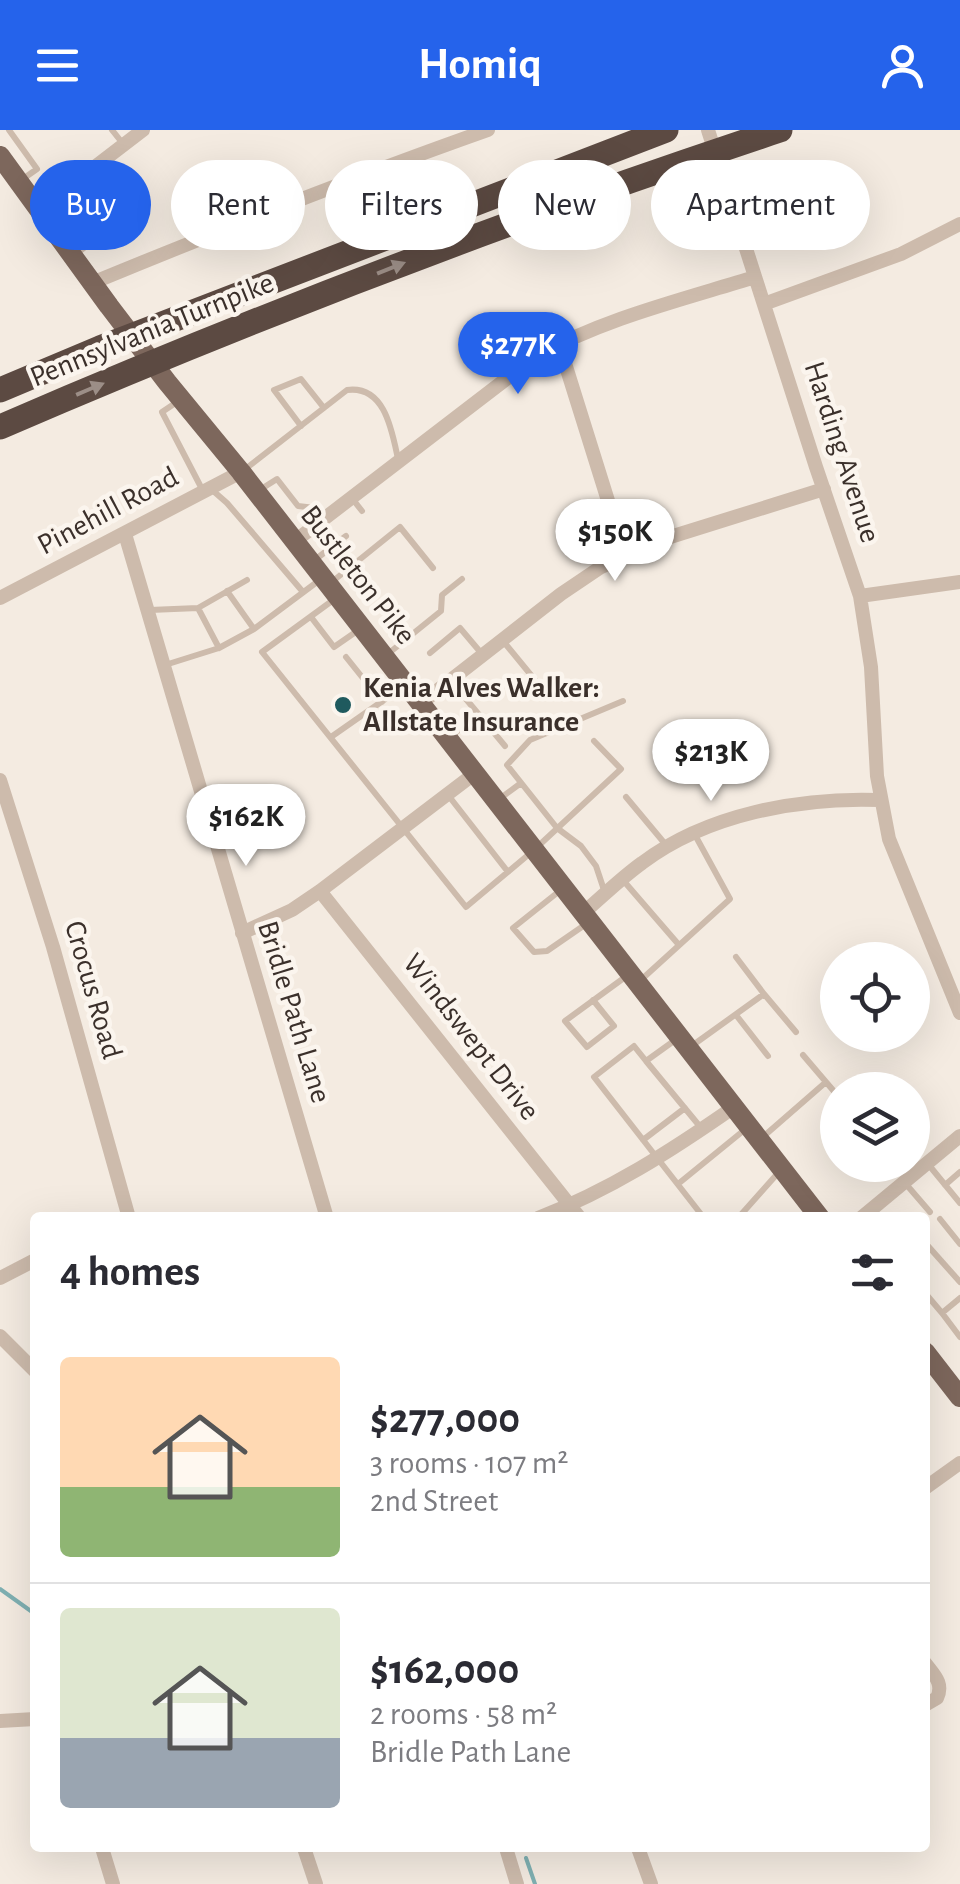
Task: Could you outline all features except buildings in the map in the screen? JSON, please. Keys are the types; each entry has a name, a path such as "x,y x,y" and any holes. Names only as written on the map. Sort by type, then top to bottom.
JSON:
{"highway":[{"name":"Pennsylvania Turnpike","path":"0,390 666,130"},
{"name":"Pennsylvania Turnpike","path":"0,427 414,259 780,130"}],"main road":[{"name":"Bustleton Pike","path":"0,156 30,196"},
{"name":"Bustleton Pike","path":"69,250 174,391 257,492 782,1168 809,1212"},
{"path":"930,1365 960,1397"}],"street":[{"path":"105,160 143,130"},
{"path":"92,283 256,216 488,130"},
{"name":"Harding Avenue","path":"708,130 860,596 871,667 880,800 897,862 960,1012"},
{"path":"764,304 901,254 960,224"},
{"path":"295,541 535,357 620,320 754,277"},
{"path":"559,344 625,554"},
{"name":"Pinehill Road","path":"0,598 241,472"},
{"path":"420,704 580,580 625,554 824,489"},
{"name":"Bridle Path Lane","path":"126,534 325,1212"},
{"path":"860,596 960,582"},
{"path":"242,933 320,891 474,774"},
{"name":"Crocus Road","path":"0,780 53,948 127,1212"},
{"path":"585,918 605,894 642,863 694,834 788,805 880,800"},
{"name":"Windswept Drive","path":"320,891 575,1211"},
{"path":"575,1211 734,1107"},
{"path":"930,1162 958,1143"},
{"path":"868,1212 904,1182"},
{"path":"0,1278 30,1263"},
{"path":"0,1336 30,1367"},
{"path":"930,1485 960,1464"},
{"path":"930,1670 940,1688 931,1701"},
{"path":"0,1722 30,1720"},
{"path":"103,1852 113,1884"},
{"path":"305,1852 316,1884"},
{"path":"509,1852 517,1884"},
{"path":"639,1852 651,1884"}],"lane":[{"path":"9,130 38,170 19,182"},
{"path":"112,130 124,145"},
{"path":"73,256 81,250"},
{"path":"301,426 274,390 300,380 324,408"},
{"path":"241,472 347,390 360,388 390,418 399,460"},
{"path":"174,391 162,412 207,490 227,503 303,592"},
{"path":"257,492 277,479 298,506 315,508 324,518"},
{"path":"352,497 362,511"},
{"path":"274,514 293,500"},
{"path":"165,665 219,648 254,629 400,527 432,568"},
{"path":"346,536 311,617 262,652 466,907 620,769 594,740"},
{"path":"384,658 441,610 442,595 462,579"},
{"path":"149,610 198,608 246,580"},
{"path":"227,591 254,629"},
{"path":"198,608 219,648"},
{"path":"311,617 334,647 362,628"},
{"path":"430,653 460,628 483,654"},
{"path":"502,640 549,696"},
{"path":"346,657 382,702"},
{"path":"450,680 504,746"},
{"path":"332,738 406,685"},
{"path":"605,894 596,866 582,846 557,828 507,765 530,740 623,701"},
{"path":"447,739 479,715"},
{"path":"496,802 521,782"},
{"path":"448,794 508,872"},
{"path":"626,797 667,846"},
{"path":"593,1000 614,1026 587,1047 565,1021 593,1000 633,979 679,945 730,899 694,834"},
{"path":"622,880 679,945"},
{"path":"563,888 514,928 534,952 548,951 585,918"},
{"path":"736,957 796,1032"},
{"path":"646,1061 736,1015 764,994"},
{"path":"736,1015 768,1056"},
{"path":"699,1212 594,1077 634,1046 703,1129"},
{"path":"803,1055 820,1075"},
{"path":"678,1184 820,1086"},
{"path":"643,1140 686,1108"},
{"path":"930,1166 960,1203"},
{"path":"743,1212 782,1168"},
{"path":"945,1185 960,1172"},
{"path":"904,1182 930,1212"},
{"path":"940,1219 960,1244"},
{"path":"930,1248 960,1282"},
{"path":"930,1298 960,1337"},
{"path":"942,1314 960,1298"}],"waterway":[{"path":"0,1589 30,1610"},
{"path":"526,1858 535,1884"}],"place":[{"name":"Kenia Alves Walker: Allstate Insurance","path":"343,705"}]}
